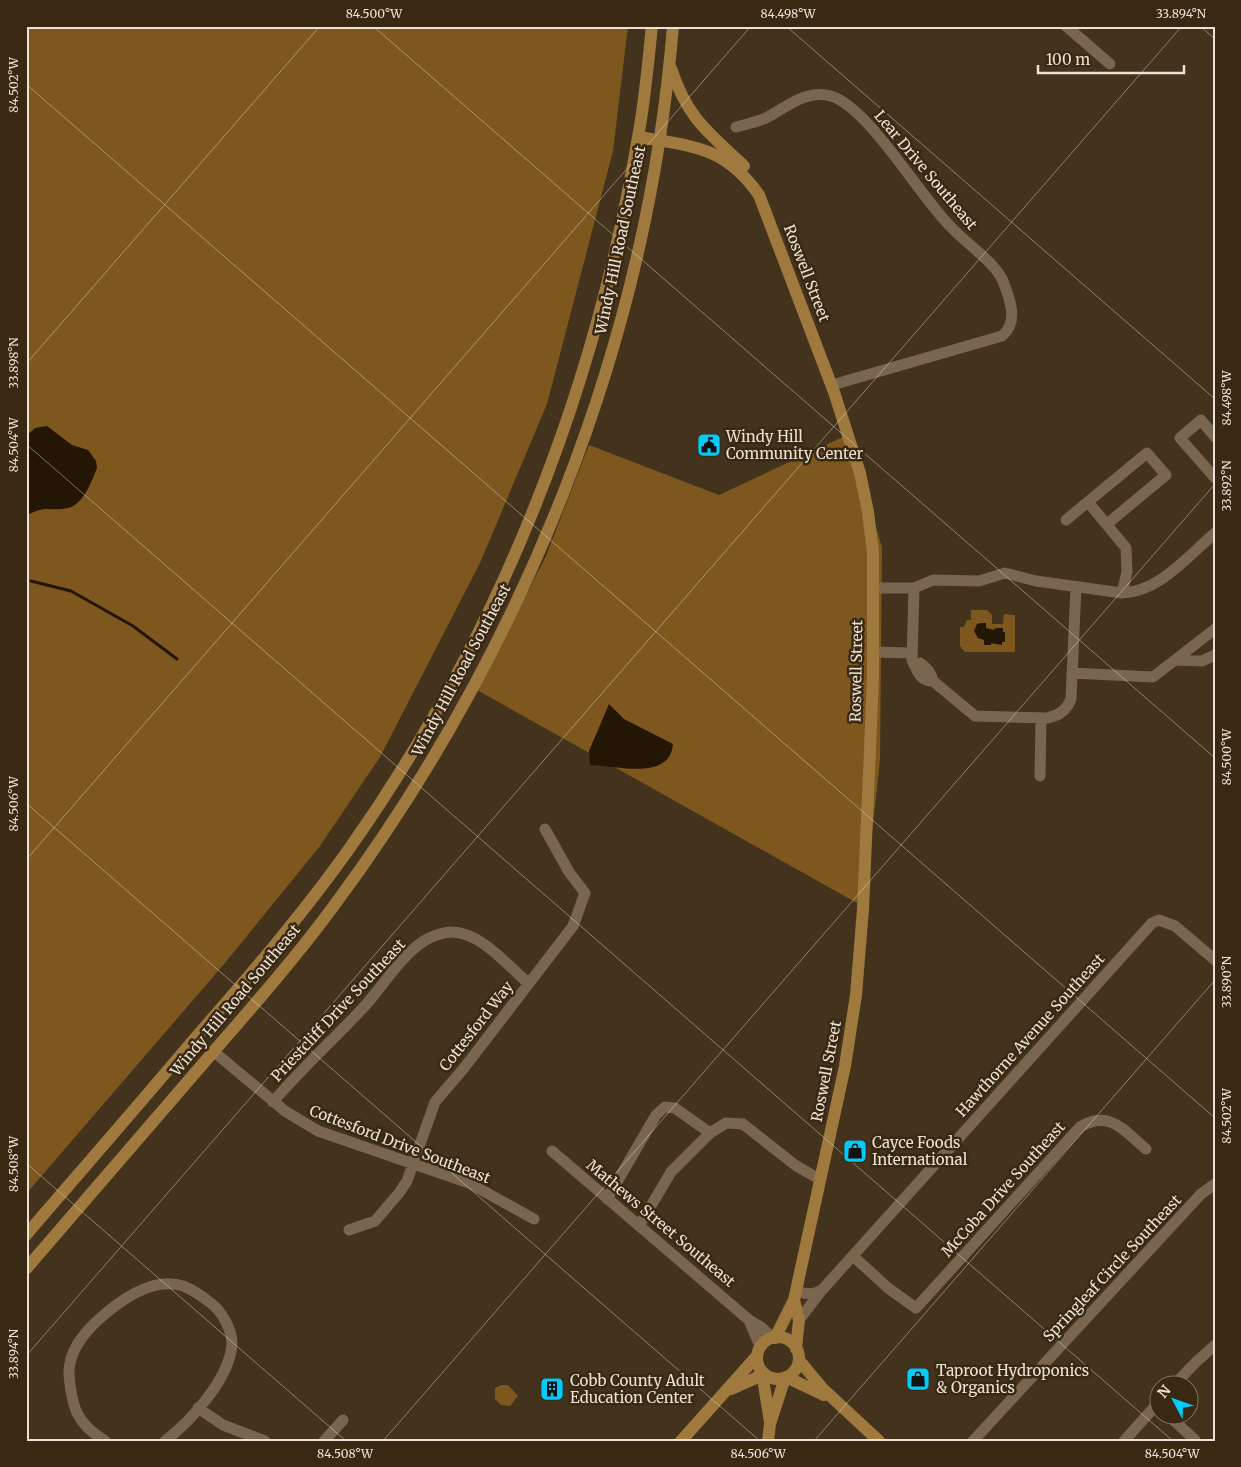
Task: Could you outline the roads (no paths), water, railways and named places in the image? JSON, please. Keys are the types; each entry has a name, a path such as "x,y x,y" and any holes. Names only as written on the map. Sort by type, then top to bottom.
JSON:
{"main road":[{"name":"Windy Hill Road Southeast","path":"26,1235 256,969 314,896 371,816 413,751 453,681 504,581 559,446 583,374 607,288 638,137 652,26"},
{"name":"Windy Hill Road Southeast","path":"26,1269 312,935 396,817 457,719 509,618 547,537 584,440 606,371 632,277 659,140 670,65 673,26"},
{"path":"670,65 690,112 706,132 747,168 759,195"},
{"name":"Roswell Street","path":"638,137 694,145 710,151 737,170 759,195 832,385 860,473 868,512 872,552 873,652 865,874 856,995 845,1066 795,1296 774,1338"},
{"name":"Roswell Street","path":"795,1296 799,1320 797,1354"},
{"path":"681,1441 758,1352 774,1338 789,1341 814,1380 880,1441"},
{"path":"758,1352 770,1424"},
{"path":"768,1441 770,1424 786,1378 795,1370 797,1354"},
{"path":"762,1372 771,1378 786,1378 831,1397"},
{"path":"719,1398 739,1384 756,1378 762,1372"}],"street":[{"path":"1066,26 1110,64"},
{"name":"Lear Drive Southeast","path":"736,127 767,117 803,97 817,94 840,100 862,117 936,211 994,269 1002,280 1012,318 1011,326 1002,336 832,385"},
{"path":"1215,437 1201,420 1180,438 1215,478"},
{"path":"1066,520 1146,453 1166,475 1107,524"},
{"path":"1088,502 1124,544 1128,553 1122,593"},
{"path":"873,588 914,588 934,580 979,581 1005,573 1036,581 1134,593 1149,588 1215,534"},
{"path":"914,588 911,653 914,665 920,663 923,665 932,674 933,681 975,716 1041,718 1056,716 1069,704 1076,586"},
{"path":"1072,673 1153,676 1215,630"},
{"path":"873,652 911,653"},
{"path":"1175,660 1202,661 1215,655"},
{"path":"1040,776 1041,718"},
{"name":"Cottesford Way","path":"349,1230 375,1221 407,1181 435,1102 464,1068 573,926 585,893 569,872 545,829"},
{"name":"Hawthorne Avenue Southeast","path":"799,1320 822,1290 1147,928 1159,920 1166,922 1184,933 1215,960"},
{"name":"Priestcliff Drive Southeast","path":"273,1102 364,1007 405,958 424,940 438,934 462,934 487,946 528,983"},
{"name":"Cottesford Drive Southeast","path":"213,1051 298,1121 318,1131 469,1183 534,1219"},
{"path":"607,1199 656,1115 665,1107 675,1108 710,1133"},
{"name":"McCoba Drive Southeast","path":"853,1256 888,1288 916,1308 1080,1127 1091,1120 1105,1119 1116,1125 1146,1149"},
{"path":"639,1226 671,1172 710,1133 726,1123 743,1124 795,1165 819,1179"},
{"name":"Mathews Street Southeast","path":"552,1151 749,1320 774,1338"},
{"name":"Springleaf Circle Southeast","path":"973,1441 1201,1194 1215,1184"},
{"path":"105,1441 82,1422 75,1410 69,1371 72,1354 80,1339 103,1316 145,1288 172,1284 182,1285 197,1292 216,1307 227,1325 232,1342 230,1360 221,1379 198,1408 165,1441"},
{"path":"795,1296 812,1294 822,1290"},
{"name":"Mathews Street Southeast","path":"749,1320 758,1352"},
{"path":"1186,1374 1215,1346"},
{"path":"198,1408 223,1425 265,1441"},
{"path":"1124,1441 1148,1416"},
{"path":"324,1441 342,1420"},
{"path":"1178,1424 1196,1440"}],"waterway":[{"path":"31,581 71,591 133,626 177,659"}],"place":[{"name":"Windy Hill Community Center","path":"709,445"},
{"name":"Cayce Foods International","path":"855,1151"},
{"name":"Taproot Hydroponics & Organics","path":"918,1379"},
{"name":"Cobb County Adult Education Center","path":"552,1389"}]}
